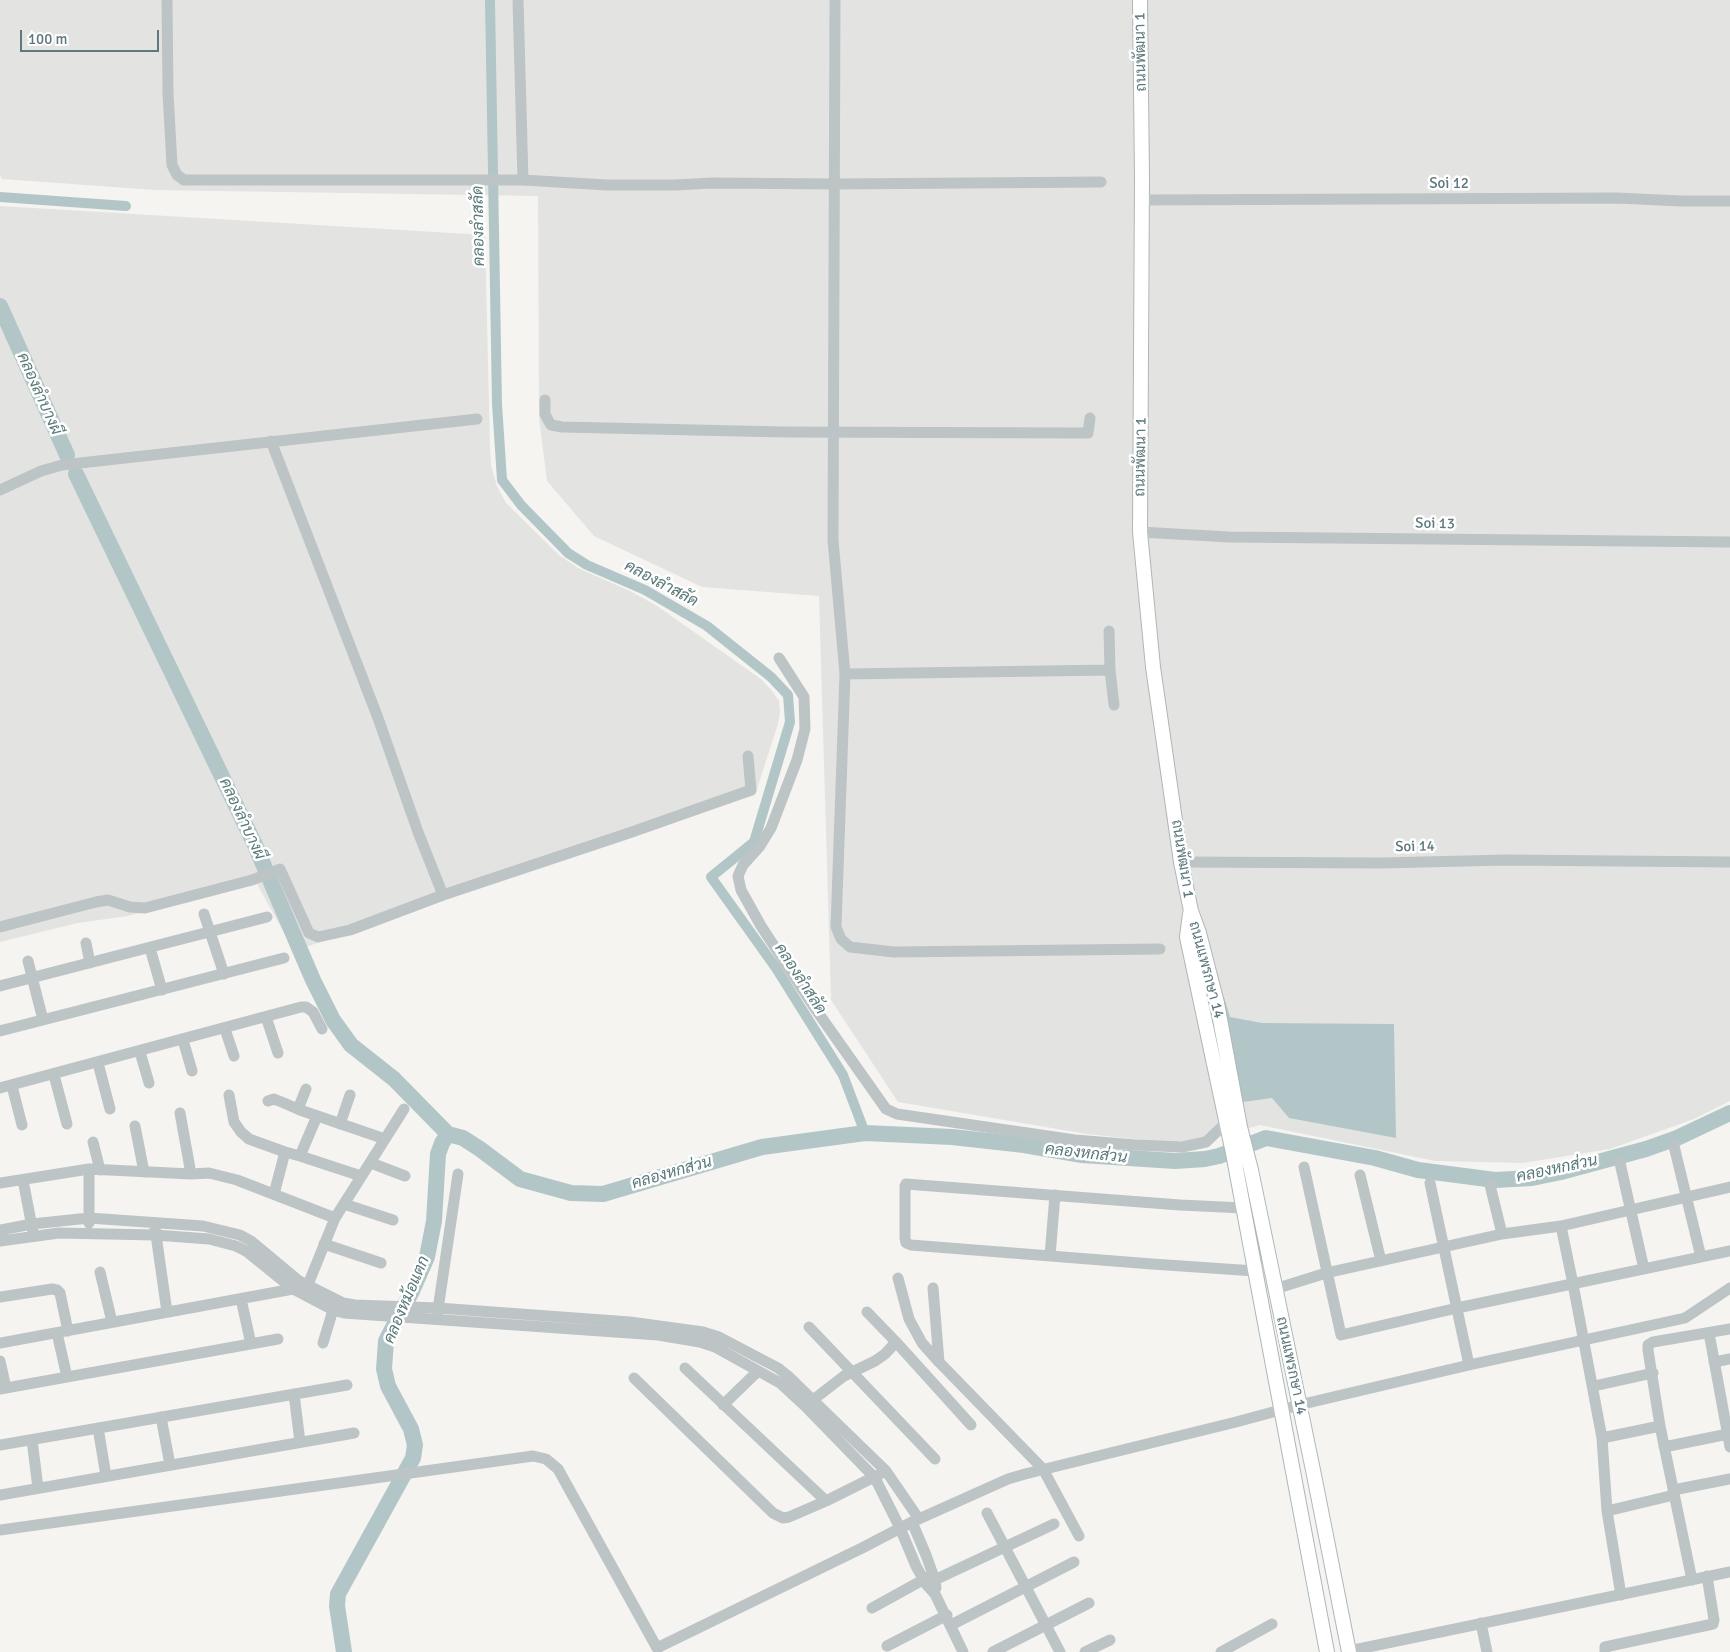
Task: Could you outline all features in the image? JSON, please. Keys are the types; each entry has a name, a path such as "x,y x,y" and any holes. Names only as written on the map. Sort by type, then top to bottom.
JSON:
{"main road":[{"name":"ถนนพัฒนา 1","path":"1140,0 1142,422 1140,532 1153,666 1181,862 1191,911"},
{"name":"ถนนแพรกษา 14","path":"1191,911 1199,933 1217,1003 1236,1169 1327,1652"},
{"name":"ถนนแพรกษา 14","path":"1232,1126 1251,1170 1349,1652"},
{"path":"1324,1636 1345,1631"}],"street":[{"path":"167,0 168,93 172,165 176,175 184,180 523,180 616,185 1101,182"},
{"path":"518,0 523,180"},
{"path":"835,0 833,540 845,674 836,927 841,940 850,947 898,952 1160,949"},
{"name":"Soi 12","path":"1141,200 1617,198 1730,201"},
{"path":"545,400 545,414 551,425 562,427 1088,438 1090,418"},
{"path":"0,490 41,471 62,465 477,419"},
{"path":"271,441 378,718 418,832 443,895"},
{"name":"Soi 13","path":"1140,532 1229,537 1730,542"},
{"path":"1109,631 1110,670 1114,705"},
{"path":"779,658 804,697 805,729 797,760 771,828 760,846 743,865 738,876 740,890 814,1007 886,1109 898,1114 1075,1140 1135,1145 1182,1146 1206,1142 1232,1126"},
{"path":"845,674 1110,670"},
{"path":"0,927 108,900 130,907 145,908 252,880 280,869 309,933 318,937 350,930 443,895 751,790 748,756"},
{"name":"Soi 14","path":"1181,862 1730,862"},
{"path":"204,914 224,974"},
{"path":"0,986 267,917"},
{"path":"86,943 90,963"},
{"path":"150,948 162,990"},
{"path":"0,1031 284,958"},
{"path":"28,961 43,1020"},
{"path":"0,1088 306,1007 313,1012 322,1029"},
{"path":"266,1017 278,1053"},
{"path":"225,1029 234,1056"},
{"path":"183,1040 192,1072"},
{"path":"140,1052 149,1083"},
{"path":"98,1063 110,1109"},
{"path":"54,1075 67,1124"},
{"path":"12,1086 22,1125"},
{"path":"298,1109 306,1089"},
{"path":"229,1095 234,1122 240,1132 249,1138 285,1152 361,1176"},
{"path":"340,1124 350,1095"},
{"path":"268,1101 274,1100 385,1139"},
{"path":"305,1290 335,1218 361,1176 371,1164 404,1109"},
{"path":"180,1113 192,1174"},
{"path":"300,1156 317,1116"},
{"path":"135,1126 144,1172"},
{"path":"89,1232 94,1170 93,1142"},
{"path":"1674,1146 1701,1257"},
{"path":"274,1194 285,1152"},
{"path":"1620,1163 1644,1269"},
{"path":"371,1164 405,1176"},
{"path":"1304,1167 1341,1335 1457,1308 1730,1251"},
{"path":"0,1183 94,1170 209,1173 274,1194 335,1218"},
{"path":"438,1314 458,1174"},
{"path":"1360,1175 1381,1261"},
{"path":"24,1180 33,1230"},
{"path":"1430,1183 1469,1365"},
{"path":"1243,1208 1180,1205 911,1184 904,1186 906,1244 1255,1271 1271,1269"},
{"path":"1490,1185 1502,1234"},
{"path":"1275,1289 1326,1272 1502,1234 1561,1226 1730,1187"},
{"path":"1050,1256 1055,1195"},
{"path":"344,1204 393,1220"},
{"path":"0,1241 33,1230 89,1218 209,1239 236,1246 293,1289"},
{"path":"0,1230 89,1232 203,1226 240,1236 260,1247 299,1281 305,1290 333,1310 344,1313 379,1311"},
{"path":"1561,1226 1594,1386 1602,1438 1607,1511 1621,1595"},
{"path":"155,1229 167,1312"},
{"path":"324,1244 381,1263"},
{"path":"100,1272 112,1322"},
{"path":"898,1278 909,1319 922,1343 1043,1469 1079,1536"},
{"path":"934,1288 939,1362"},
{"path":"0,1530 534,1456 546,1459 558,1469 652,1650 862,1548 915,1520 1008,1479 1299,1405 1469,1365 1685,1318 1730,1288"},
{"path":"0,1297 52,1289 60,1293 66,1377"},
{"path":"0,1343 293,1289 305,1290 343,1303 379,1311 703,1332 719,1337 778,1368 875,1478 929,1580 963,1652"},
{"path":"241,1299 251,1344"},
{"path":"323,1343 333,1310"},
{"path":"867,1312 971,1425"},
{"path":"808,1327 935,1459"},
{"path":"1692,1580 1660,1426 1648,1345 1653,1342 1730,1329"},
{"path":"659,1330 715,1347 757,1372 780,1383 810,1403 886,1470 915,1520 929,1580"},
{"path":"1664,1447 1729,1443 1725,1391 1714,1362 1708,1332"},
{"path":"0,1361 3,1388 278,1339"},
{"path":"810,1403 852,1372 885,1354 896,1342"},
{"path":"1714,1362 1730,1359"},
{"path":"685,1368 826,1501"},
{"path":"723,1405 757,1372"},
{"path":"1594,1386 1653,1373"},
{"path":"634,1378 782,1518 789,1517 826,1501 875,1478 886,1470"},
{"path":"0,1445 347,1385"},
{"path":"294,1394 300,1442"},
{"path":"161,1417 170,1465"},
{"path":"1602,1438 1660,1426"},
{"path":"98,1428 106,1476"},
{"path":"0,1495 354,1433"},
{"path":"32,1440 38,1488"},
{"path":"1607,1511 1674,1492 1730,1479"},
{"path":"987,1512 1060,1652"},
{"path":"872,1608 929,1580 1054,1524"},
{"path":"888,1646 1026,1586 1074,1562"},
{"path":"1349,1652 1730,1572"},
{"path":"1605,1652 1605,1648 1713,1624 1707,1576"},
{"path":"993,1652 1089,1603"},
{"path":"1481,1623 1487,1652"},
{"path":"1221,1652 1272,1624"},
{"path":"1085,1652 1110,1640"}],"shaded area":[{"path":"0,0 1730,0 1730,1101 1694,1119 1610,1149 1523,1163 1435,1161 1260,1125 1202,1141 1159,1142 1087,1134 898,1102 831,1000 819,596 702,587 594,536 547,481 539,418 538,196 155,190 2,179 0,175"},
{"path":"0,206 485,235 490,448 491,465 497,486 506,503 559,555 578,568 630,591 657,606 761,679 772,691 779,701 780,712 778,724 755,795 294,951 257,884 128,916 78,923 0,942"},
{"path":"1223,994 1230,1017 1262,1023 1394,1024 1396,1138 1289,1118 1272,1098 1243,1102"}],"waterway":[{"name":"คลองลำสลัด","path":"490,0 497,404 502,480 521,505 568,553 587,565 645,590 707,626 771,677 788,695 790,722 754,842 711,877 776,968 843,1075 865,1133"},
{"path":"0,197 126,206"},
{"name":"คลองลำบางผี","path":"0,306 67,455"},
{"name":"คลองหกส่วน","path":"76,474 255,845 313,980 333,1020 351,1045 394,1079 448,1134 463,1138 520,1179 571,1193 603,1194 762,1147 865,1133 952,1137 1024,1145 1082,1155 1175,1161 1219,1156 1266,1138 1375,1158 1418,1170 1495,1180 1532,1178 1646,1149 1677,1138 1730,1113"},
{"name":"คลองหม้อแตก","path":"344,1652 337,1606 338,1594 413,1458 415,1445 411,1429 388,1386 384,1369 386,1341 427,1257 434,1221 438,1154 448,1134"}]}
